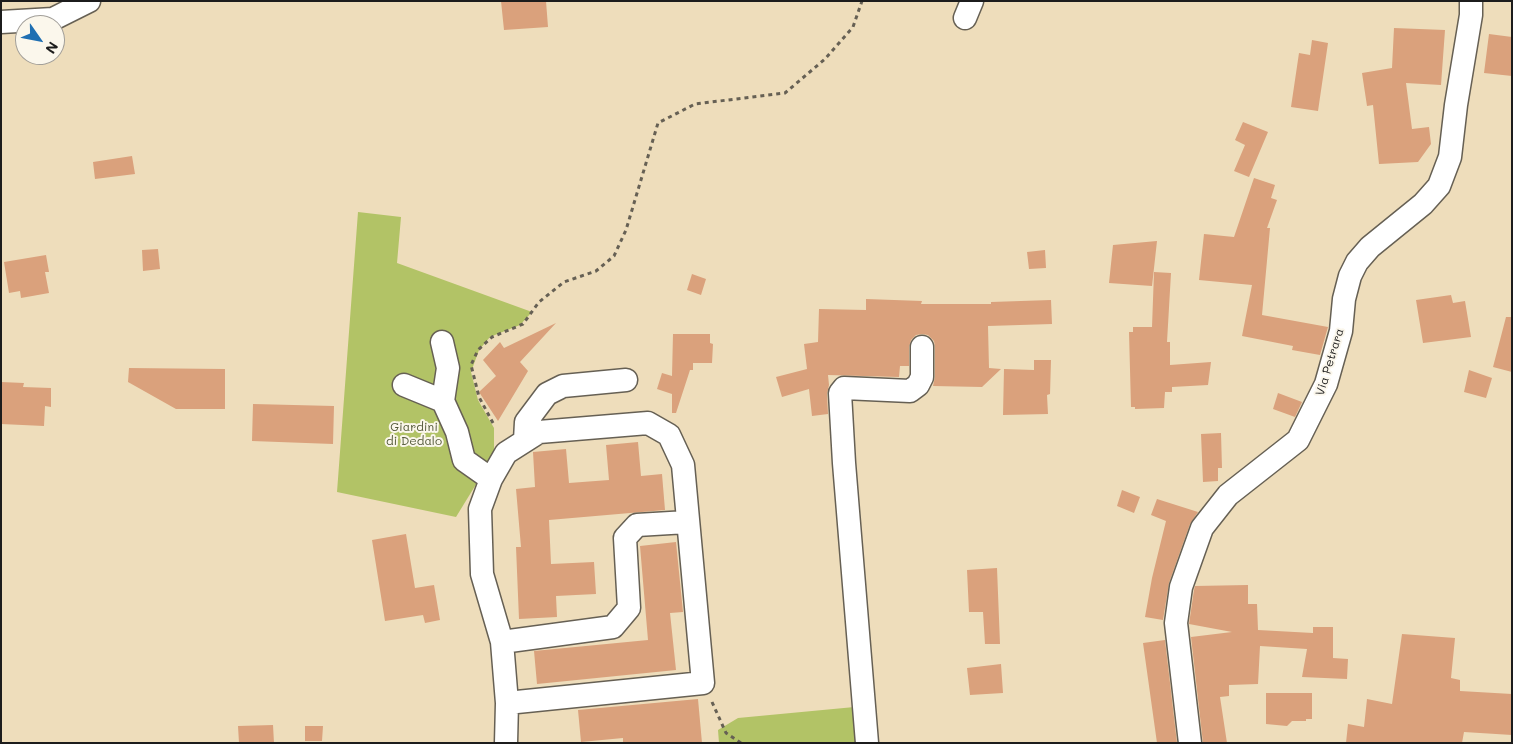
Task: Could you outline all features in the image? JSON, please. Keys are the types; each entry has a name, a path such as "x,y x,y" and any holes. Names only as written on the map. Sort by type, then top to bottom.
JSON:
{"street":[{"path":"1,22 53,18 90,1"},
{"name":"Via Petrara","path":"1190,743 1176,623 1181,587 1202,528 1228,495 1298,440 1326,384 1341,331 1346,291 1350,276 1357,262 1370,246 1422,204 1440,186 1450,157 1472,1"},
{"path":"442,342 448,368 443,401 457,432 464,460 491,479"},
{"path":"867,743 840,393 844,388 910,391 918,385 922,377 922,347"},
{"path":"525,440 526,422 547,394 563,386 626,380"},
{"path":"404,385 443,401"},
{"path":"506,743 507,703 502,642 482,574 480,509 491,479 506,454 539,432 648,423 669,435 683,465 702,683 507,703"},
{"path":"502,642 613,628 629,608 626,538 637,525 687,522"}],"path":[{"path":"493,423 480,397 471,366 478,350 492,338 523,324 539,302 564,282 596,271 614,256 626,230 658,123 695,104 785,93 825,59 853,27 862,1"},
{"path":"702,683 726,733 741,743"}],"green space":[{"name":"Giardini di Dedalo","path":"358,212 401,217 397,263 532,312 520,325 490,337 479,350 471,372 478,400 494,428 494,452 456,517 337,492"},
{"path":"865,706 866,743 719,743 718,730 738,718"}],"building":[{"path":"501,1 546,1 548,27 504,30"},
{"path":"1394,28 1445,30 1441,85 1406,83 1412,129 1429,127 1431,144 1418,162 1379,164 1373,105 1367,106 1362,73 1392,68"},
{"path":"1489,34 1512,37 1512,76 1484,73"},
{"path":"1312,40 1328,43 1318,111 1291,107 1299,53 1310,55"},
{"path":"1243,122 1268,132 1249,177 1234,171 1245,145 1235,140"},
{"path":"132,156 135,174 95,179 93,162"},
{"path":"1254,178 1275,185 1271,198 1277,200 1267,228 1270,228 1262,315 1328,327 1320,355 1292,350 1293,346 1242,336 1252,285 1199,280 1204,234 1234,237"},
{"path":"1157,241 1152,286 1109,283 1113,245"},
{"path":"158,249 160,269 143,271 142,250"},
{"path":"1045,250 1046,268 1029,269 1027,252"},
{"path":"46,255 49,272 45,272 49,293 21,298 20,291 9,293 4,262"},
{"path":"1154,272 1171,273 1167,342 1170,342 1170,365 1211,362 1208,385 1172,387 1172,392 1165,392 1164,408 1135,409 1135,407 1131,407 1129,332 1133,332 1133,327 1152,327"},
{"path":"692,274 706,279 701,295 687,290"},
{"path":"1451,295 1453,303 1465,301 1471,337 1423,343 1416,300"},
{"path":"866,299 922,301 921,304 991,304 991,302 1051,300 1052,324 988,326 989,368 1001,369 982,387 933,386 935,377 934,341 928,335 922,334 916,335 911,340 909,366 900,366 899,377 828,375 828,414 812,416 809,389 782,397 776,377 807,369 804,344 818,342 819,309 866,310"},
{"path":"1506,317 1512,317 1512,372 1493,367"},
{"path":"556,323 520,362 528,371 498,421 479,392 496,376 483,360 500,342 504,348"},
{"path":"673,334 710,334 710,343 713,344 712,363 693,363 693,370 690,370 676,413 672,413 672,394 657,389 662,373 672,376"},
{"path":"1034,360 1051,360 1050,394 1047,395 1048,414 1003,415 1004,369 1034,370"},
{"path":"129,368 225,369 225,409 176,409 128,382"},
{"path":"1469,370 1492,378 1486,398 1464,392"},
{"path":"1,382 24,383 23,387 51,388 51,407 45,406 44,426 1,424"},
{"path":"1278,393 1302,402 1295,417 1273,409"},
{"path":"253,404 334,406 333,444 252,441"},
{"path":"1221,433 1222,468 1218,468 1218,481 1203,482 1201,434"},
{"path":"638,442 641,476 662,474 665,510 549,520 551,564 594,562 596,594 556,596 557,617 519,619 516,547 521,547 516,489 535,487 533,452 566,449 569,483 609,480 606,445"},
{"path":"1122,490 1140,497 1134,513 1117,506"},
{"path":"1157,499 1198,512 1190,524 1169,583 1163,620 1145,617 1166,521 1151,515"},
{"path":"406,534 415,588 434,585 440,620 425,623 423,615 385,621 372,540"},
{"path":"676,542 683,612 670,613 676,670 537,684 534,651 648,640 640,546"},
{"path":"997,568 1000,644 985,644 983,612 969,612 967,570"},
{"path":"1248,585 1248,604 1257,604 1258,630 1313,633 1313,627 1333,627 1333,658 1348,659 1347,679 1302,677 1307,649 1260,646 1258,684 1229,685 1229,696 1220,697 1227,743 1203,743 1191,637 1232,632 1189,624 1195,586"},
{"path":"1402,634 1455,638 1451,678 1460,680 1460,691 1512,694 1512,735 1464,732 1462,743 1346,743 1348,724 1364,727 1367,699 1392,704"},
{"path":"1165,640 1177,743 1157,743 1143,643"},
{"path":"1001,664 1003,693 970,695 967,668"},
{"path":"1266,693 1312,693 1312,719 1292,721 1287,726 1266,724"},
{"path":"698,699 702,743 623,743 623,738 581,742 578,710"},
{"path":"273,725 274,743 239,743 238,726"},
{"path":"305,726 323,726 322,741 305,741"}]}
